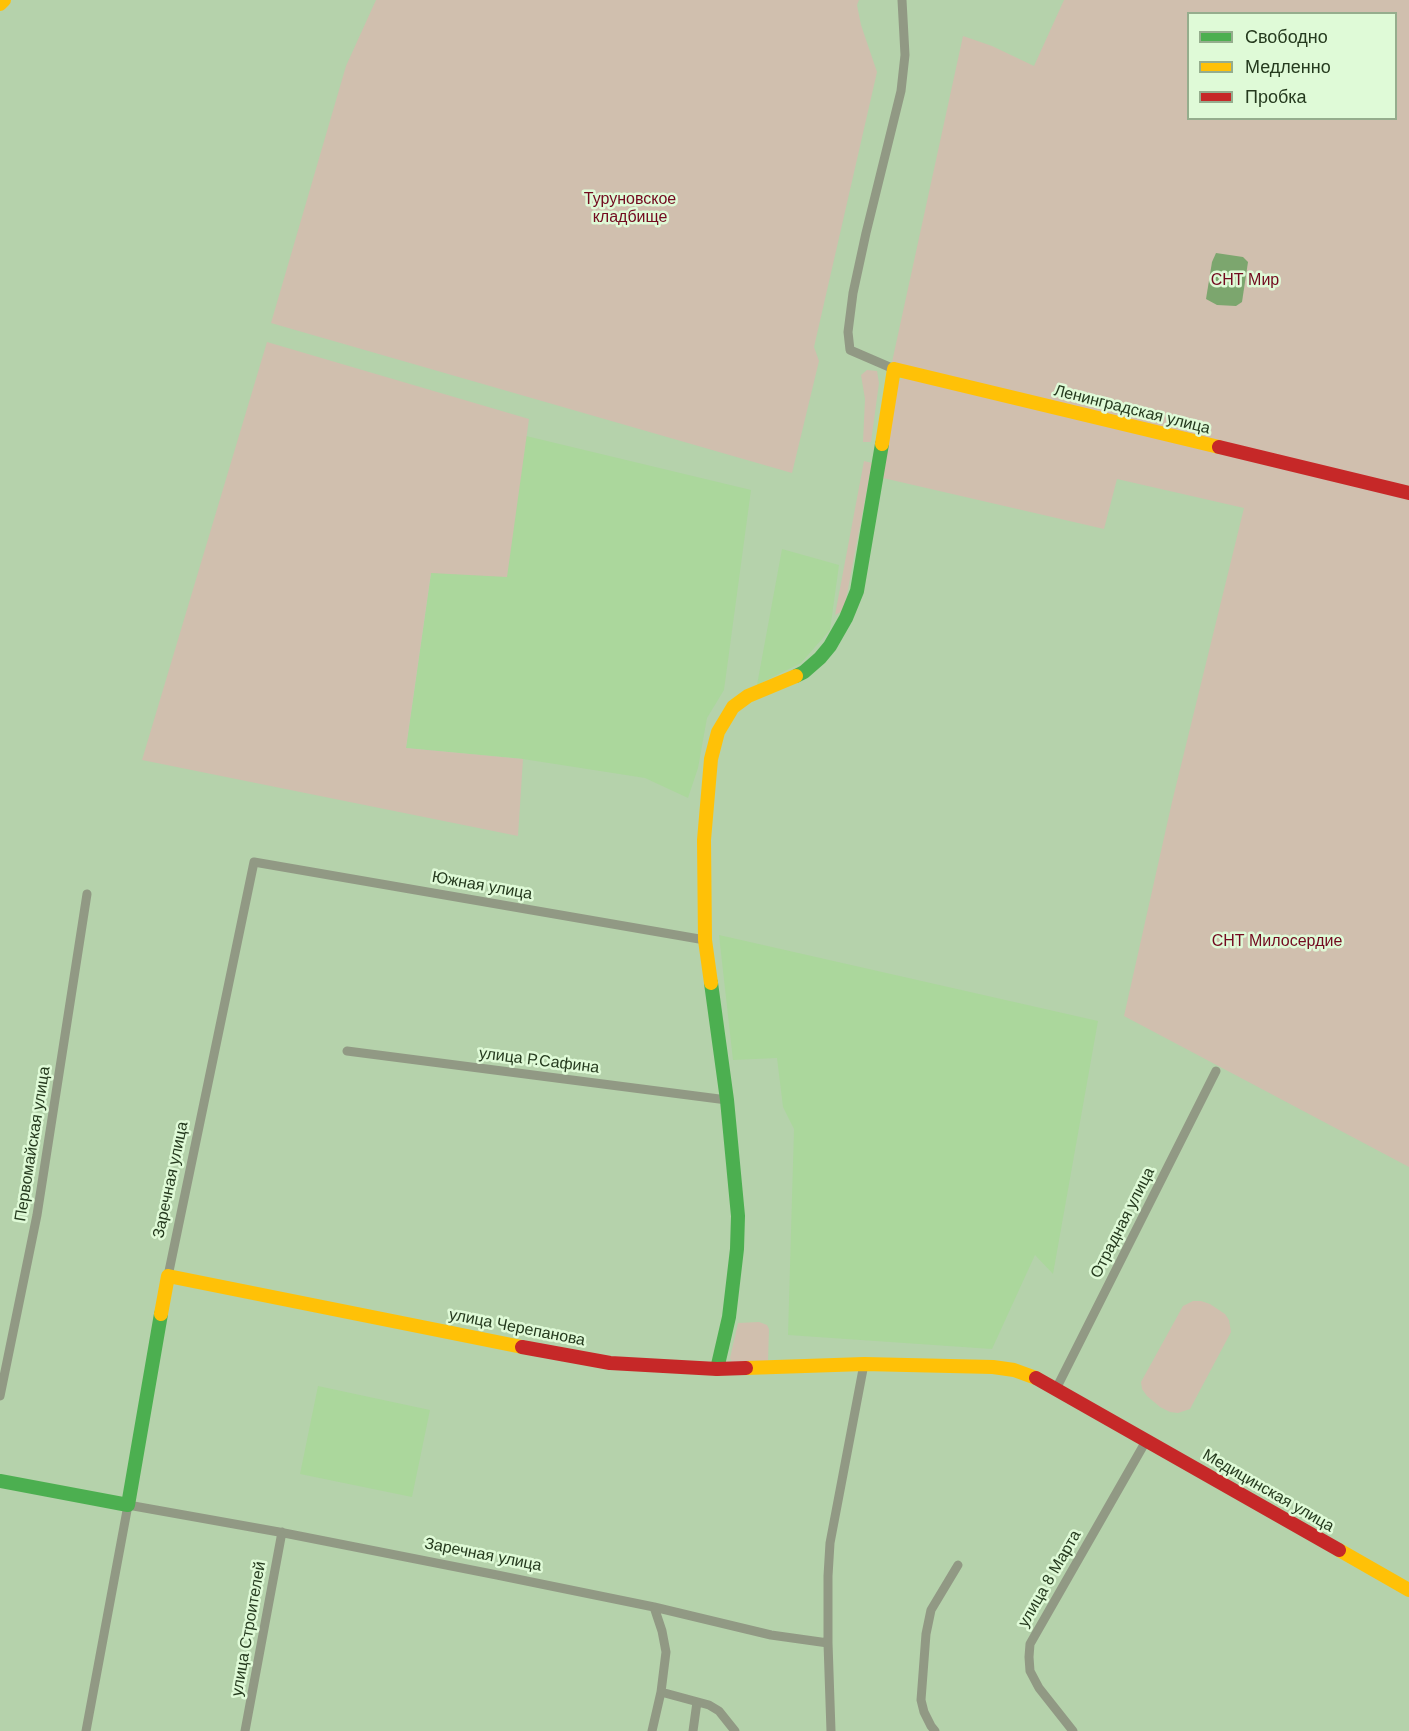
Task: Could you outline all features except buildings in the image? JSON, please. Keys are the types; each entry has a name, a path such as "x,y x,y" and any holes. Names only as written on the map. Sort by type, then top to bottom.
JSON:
{"main road":[{"path":"0,4 4,0"},
{"path":"717,1370 729,1317 737,1249 737,1197 727,1100 705,940 704,840 711,759 718,732 733,707 748,696 804,672 830,646 846,618 857,591 894,369"},
{"name":"Ленинградская улица","path":"894,369 1409,493"},
{"name":"улица Черепанова","path":"168,1276 610,1363 717,1370 864,1364 1004,1368 1035,1377 1111,1421"},
{"name":"Заречная улица","path":"0,1481 128,1505 168,1276"},
{"name":"Медицинская улица","path":"1111,1421 1409,1590"}],"street":[{"name":"Ленинградская улица","path":"894,369 850,350 848,332 853,293 866,233 901,91 905,55 902,0"},
{"name":"Южная улица","path":"254,862 705,940"},
{"name":"Заречная улица","path":"168,1276 254,862"},
{"name":"Первомайская улица","path":"0,1396 37,1215 87,894"},
{"name":"улица Р.Сафина","path":"347,1051 727,1100"},
{"name":"Отрадная улица","path":"1056,1389 1216,1071"},
{"path":"831,1731 828,1642 830,1543 864,1364"},
{"name":"улица 8 Марта","path":"1073,1731 1039,1688 1030,1671 1030,1644 1146,1441"},
{"name":"Заречная улица","path":"86,1731 128,1505 282,1532 654,1607 771,1635 828,1642"},
{"name":"улица Строителей","path":"245,1731 282,1532"},
{"path":"936,1731 924,1712 921,1700 926,1634 931,1610 958,1565"},
{"path":"652,1731 661,1692 666,1652 654,1607"},
{"path":"661,1692 720,1710 735,1731"},
{"path":"693,1731 697,1702"}],"shaded area":[{"path":"1216,253 1243,257 1248,262 1242,302 1236,306 1217,305 1206,299 1212,262"},
{"path":"526,436 751,490 724,690 707,718 698,768 688,798 645,778 523,759 406,748 431,573 520,464"},
{"path":"782,549 839,565 830,630 801,663 757,685"},
{"path":"719,935 1098,1021 1053,1274 1035,1255 992,1349 788,1335 794,1129 783,1107 777,1058 733,1060"},
{"path":"318,1386 430,1410 412,1497 300,1474"}],"green space":[{"name":"Туруновское кладбище","path":"376,0 859,0 857,5 861,25 877,72 814,347 819,361 792,473 271,323 346,66"},
{"name":"СНТ Мир","path":"1064,0 1409,0 1409,486 892,362 963,36 992,46 1034,66"},
{"path":"267,342 529,419 507,577 431,573 406,748 523,759 518,836 142,760"},
{"path":"867,370 877,371 879,383 871,442 863,442 865,399 861,375"},
{"name":"СНТ Милосердие","path":"907,375 1409,498 1409,1167 1124,1016 1172,802 1244,508 1117,479 1104,529 883,478 898,382"},
{"path":"864,461 872,463 844,610 835,615"},
{"path":"1193,1301 1210,1304 1225,1314 1229,1320 1231,1332 1190,1409 1178,1413 1170,1412 1147,1396 1142,1389 1141,1382 1183,1306"},
{"path":"759,1322 767,1325 769,1329 768,1361 732,1362 730,1358 738,1323"}],"traffic: fast":[{"path":"796,676 820,658 830,646 846,618 857,591 882,444"},
{"path":"711,983 727,1100 738,1216 737,1249 729,1317 717,1369"},
{"path":"0,1481 128,1505 161,1314"}],"traffic: slow":[{"path":"0,4 4,0"},
{"path":"882,444 894,369 1219,447"},
{"path":"711,983 705,940 704,840 711,759 718,732 733,707 748,696 796,676"},
{"path":"161,1314 168,1276 522,1347"},
{"path":"746,1368 864,1364 993,1367 1014,1370 1036,1378"},
{"path":"1339,1550 1409,1590"}],"traffic: jam":[{"path":"1219,447 1409,493"},
{"path":"522,1347 610,1363 717,1369 746,1368"},
{"path":"1036,1378 1339,1550"}]}
